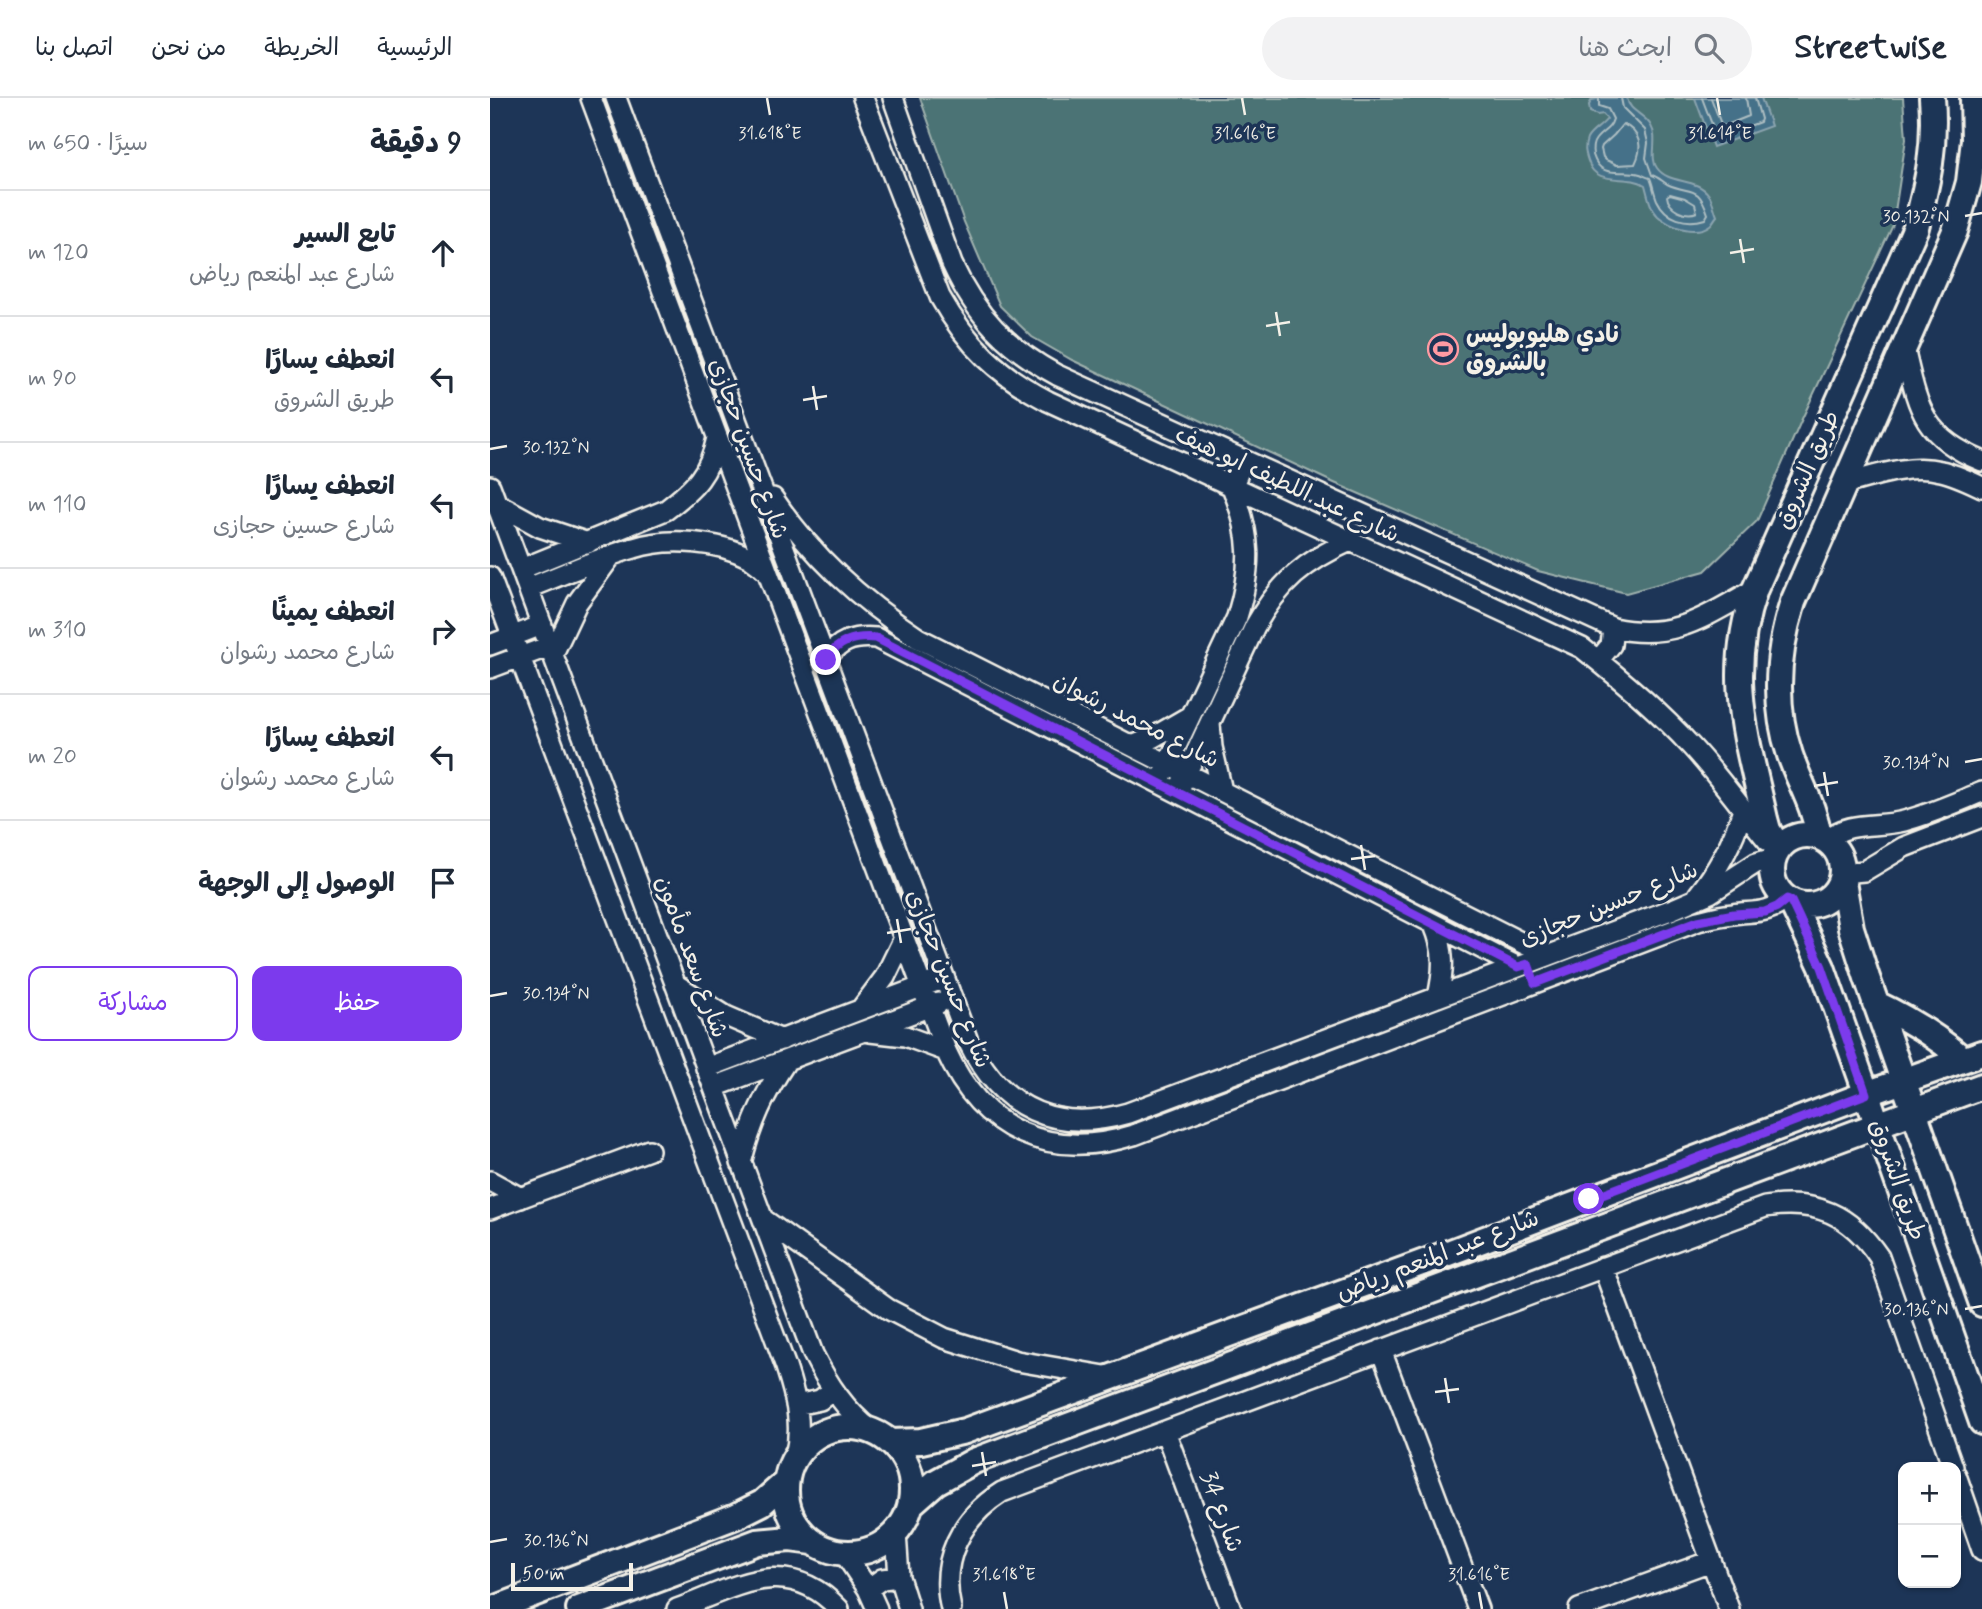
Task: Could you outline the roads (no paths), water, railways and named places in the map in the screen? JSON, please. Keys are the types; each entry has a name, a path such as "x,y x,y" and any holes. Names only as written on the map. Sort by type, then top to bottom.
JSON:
{"street":[{"name":"شارع حسين حجازى","path":"591,98 946,1051 956,1074 971,1095 1010,1127 1033,1138 1084,1146 1134,1136 1698,921 1734,914 1765,912 1789,900"},
{"name":"شارع حسين حجازى","path":"616,98 944,978 979,1063 993,1082 1012,1098 1033,1111 1056,1118 1080,1121 1128,1113 1694,901 1776,852"},
{"name":"شارع عبد اللطيف ابو هيف","path":"863,98 940,297 967,340 985,358 1025,389 1048,401 1582,648 1651,705 1690,745 1718,776 1776,852"},
{"name":"شارع عبد اللطيف ابو هيف","path":"893,98 952,264 973,304 1019,352 1057,376 1614,628 1642,632 1670,631 1689,625 1755,589"},
{"name":"طريق الشروق","path":"1776,852 1765,819 1745,731 1740,694 1744,625 1755,589 1916,227 1929,175 1934,122 1932,98"},
{"name":"طريق الشروق","path":"1822,838 1813,808 1790,754 1782,724 1779,662 1784,631 1793,602 1955,231 1969,182 1974,140 1973,98"},
{"path":"1887,292 1922,307"},
{"path":"1904,348 1916,400 1924,417 1949,445 1982,461"},
{"path":"521,569 666,510 700,479 712,459 715,430 734,414"},
{"path":"1158,783 1237,617 1245,591 1247,538 1242,512 1232,487 1244,460"},
{"name":"شارع محمد رشوان","path":"753,465 806,542 853,590 918,638 1548,956"},
{"path":"1844,484 1905,469 1922,468 1948,473 1982,487"},
{"path":"493,494 540,527 588,543"},
{"name":"شارع سعد مأمون","path":"493,494 813,1354 833,1390 857,1419 881,1436"},
{"path":"1178,793 1268,603 1284,583 1304,566 1326,551 1350,541"},
{"path":"528,588 635,547 658,543 706,544 729,550 751,558 767,572"},
{"path":"490,668 551,650 577,603 610,557"},
{"path":"490,578 786,1367 796,1405 799,1440 786,1482 786,1496 791,1516 813,1542"},
{"path":"490,645 542,625"},
{"path":"1598,661 1611,645 1614,628"},
{"name":"شارع محمد رشوان","path":"826,660 832,650 851,638 876,638 1434,925 1523,965"},
{"path":"1132,746 1162,733 1190,716"},
{"path":"1210,724 1222,791"},
{"path":"1822,838 1853,826 1905,821 1982,792"},
{"path":"1694,901 1719,867 1744,810"},
{"path":"1842,874 1864,871 1904,847 1982,817"},
{"path":"1808,834 1822,838 1833,846 1842,863 1838,886 1831,895 1812,905 1789,900 1776,888 1773,881 1771,873 1776,852 1787,840 1797,836 1808,834"},
{"name":"طريق الشروق","path":"1842,874 1855,941 1875,1003 1982,1304"},
{"name":"طريق الشروق","path":"1789,900 1822,967 1982,1422"},
{"path":"1434,925 1441,941 1443,960 1438,997"},
{"path":"859,1010 885,976 904,938"},
{"path":"1523,965 1535,983"},
{"path":"706,1068 944,978"},
{"path":"675,984 726,1016 782,1040"},
{"path":"714,1087 952,998"},
{"path":"1875,1003 1914,1023 1947,1046 1972,1056"},
{"path":"862,1032 905,1036 946,1051"},
{"name":"شارع عبد المنعم رياض","path":"881,1436 932,1439 965,1431 1972,1056"},
{"path":"741,1163 758,1109 786,1060"},
{"name":"شارع عبد المنعم رياض","path":"911,1504 948,1474 974,1461 1982,1086"},
{"path":"490,1209 649,1150"},
{"path":"490,1181 521,1198"},
{"path":"951,1609 947,1584 952,1553 966,1524 1002,1492 1765,1207 1784,1204 1803,1204 1839,1216 1855,1227 1879,1257 1951,1462"},
{"path":"763,1219 888,1310 944,1338 1017,1362 1111,1377"},
{"path":"1427,1261 1437,1289"},
{"path":"1603,1268 1729,1609"},
{"path":"1381,1350 1478,1609"},
{"path":"796,1405 820,1400 833,1390"},
{"path":"579,1609 749,1545 790,1539 813,1542 833,1551 858,1553 872,1549 896,1533 911,1504 911,1476 900,1452 881,1436 858,1427 829,1430 810,1441 795,1457"},
{"name":"شارع 34","path":"1165,1431 1231,1609"},
{"path":"932,1439 937,1462 948,1474"},
{"path":"494,1609 754,1508 786,1482"},
{"path":"1961,1489 1982,1550"},
{"path":"754,1508 765,1526 766,1541"},
{"path":"896,1533 900,1577 909,1609"},
{"path":"844,1553 868,1589 877,1609"},
{"path":"1578,1609 1711,1561"},
{"path":"677,1609 756,1580 774,1577 793,1579 810,1585 826,1595 839,1609"},
{"path":"868,1589 882,1579 900,1577"}],"water":[{"path":"1627,98 1631,107 1648,122 1653,131 1657,168 1668,177 1704,189 1717,216 1711,224 1691,230 1669,224 1653,209 1645,185 1605,177 1592,169 1586,155 1586,142 1607,119 1603,114 1590,112 1589,105 1592,100"},
{"path":"1695,98 1761,98 1771,126 1713,147"}],"place":[{"name":"نادي هليوبوليس بالشروق","path":"1443,349"}]}
